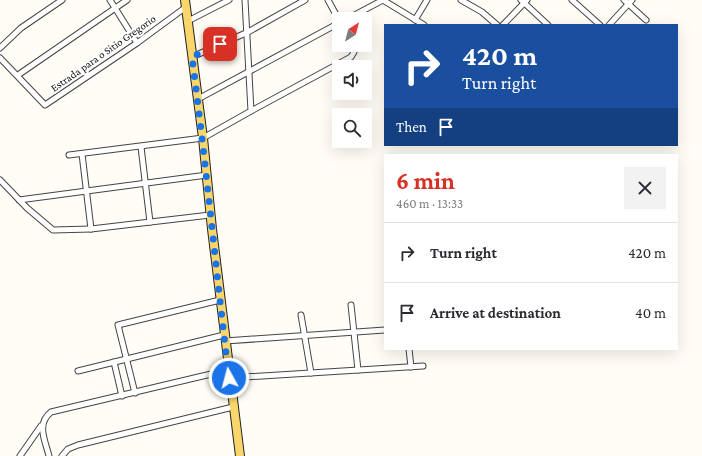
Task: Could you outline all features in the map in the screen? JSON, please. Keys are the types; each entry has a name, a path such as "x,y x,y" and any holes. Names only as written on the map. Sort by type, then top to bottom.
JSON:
{"main road":[{"path":"185,3 203,138 210,215 240,456"}],"street":[{"path":"0,48 21,28 60,0"},
{"path":"110,0 137,43"},
{"path":"18,75 127,0"},
{"path":"188,21 229,0"},
{"path":"246,0 251,111"},
{"path":"192,57 248,32 305,0"},
{"path":"328,0 335,12"},
{"path":"360,12 383,0 422,24"},
{"path":"415,20 427,0"},
{"path":"461,0 482,12 496,24"},
{"path":"572,0 599,24"},
{"path":"624,0 630,2 646,20"},
{"path":"504,24 524,1 547,24"},
{"path":"609,24 630,2"},
{"name":"Estrada para o Sitio Gregorio","path":"0,58 18,75 45,106 137,43 185,3"},
{"path":"198,99 332,27"},
{"path":"69,155 203,138 351,57 354,52"},
{"path":"141,146 150,222"},
{"path":"82,154 91,229"},
{"path":"19,200 207,175"},
{"path":"0,180 19,200 53,230 91,229 210,215"},
{"path":"135,393 118,325 220,300"},
{"path":"351,306 358,370"},
{"path":"301,315 311,373"},
{"path":"78,370 225,338 304,336 384,330"},
{"path":"409,350 411,367"},
{"path":"114,362 122,396"},
{"path":"20,456 41,426 45,417 54,411 229,374 311,373 423,366"},
{"path":"62,456 68,449 78,445 233,407"},
{"path":"41,426 49,456"}],"route":[{"path":"220,44 192,57 203,138 229,378"}]}
